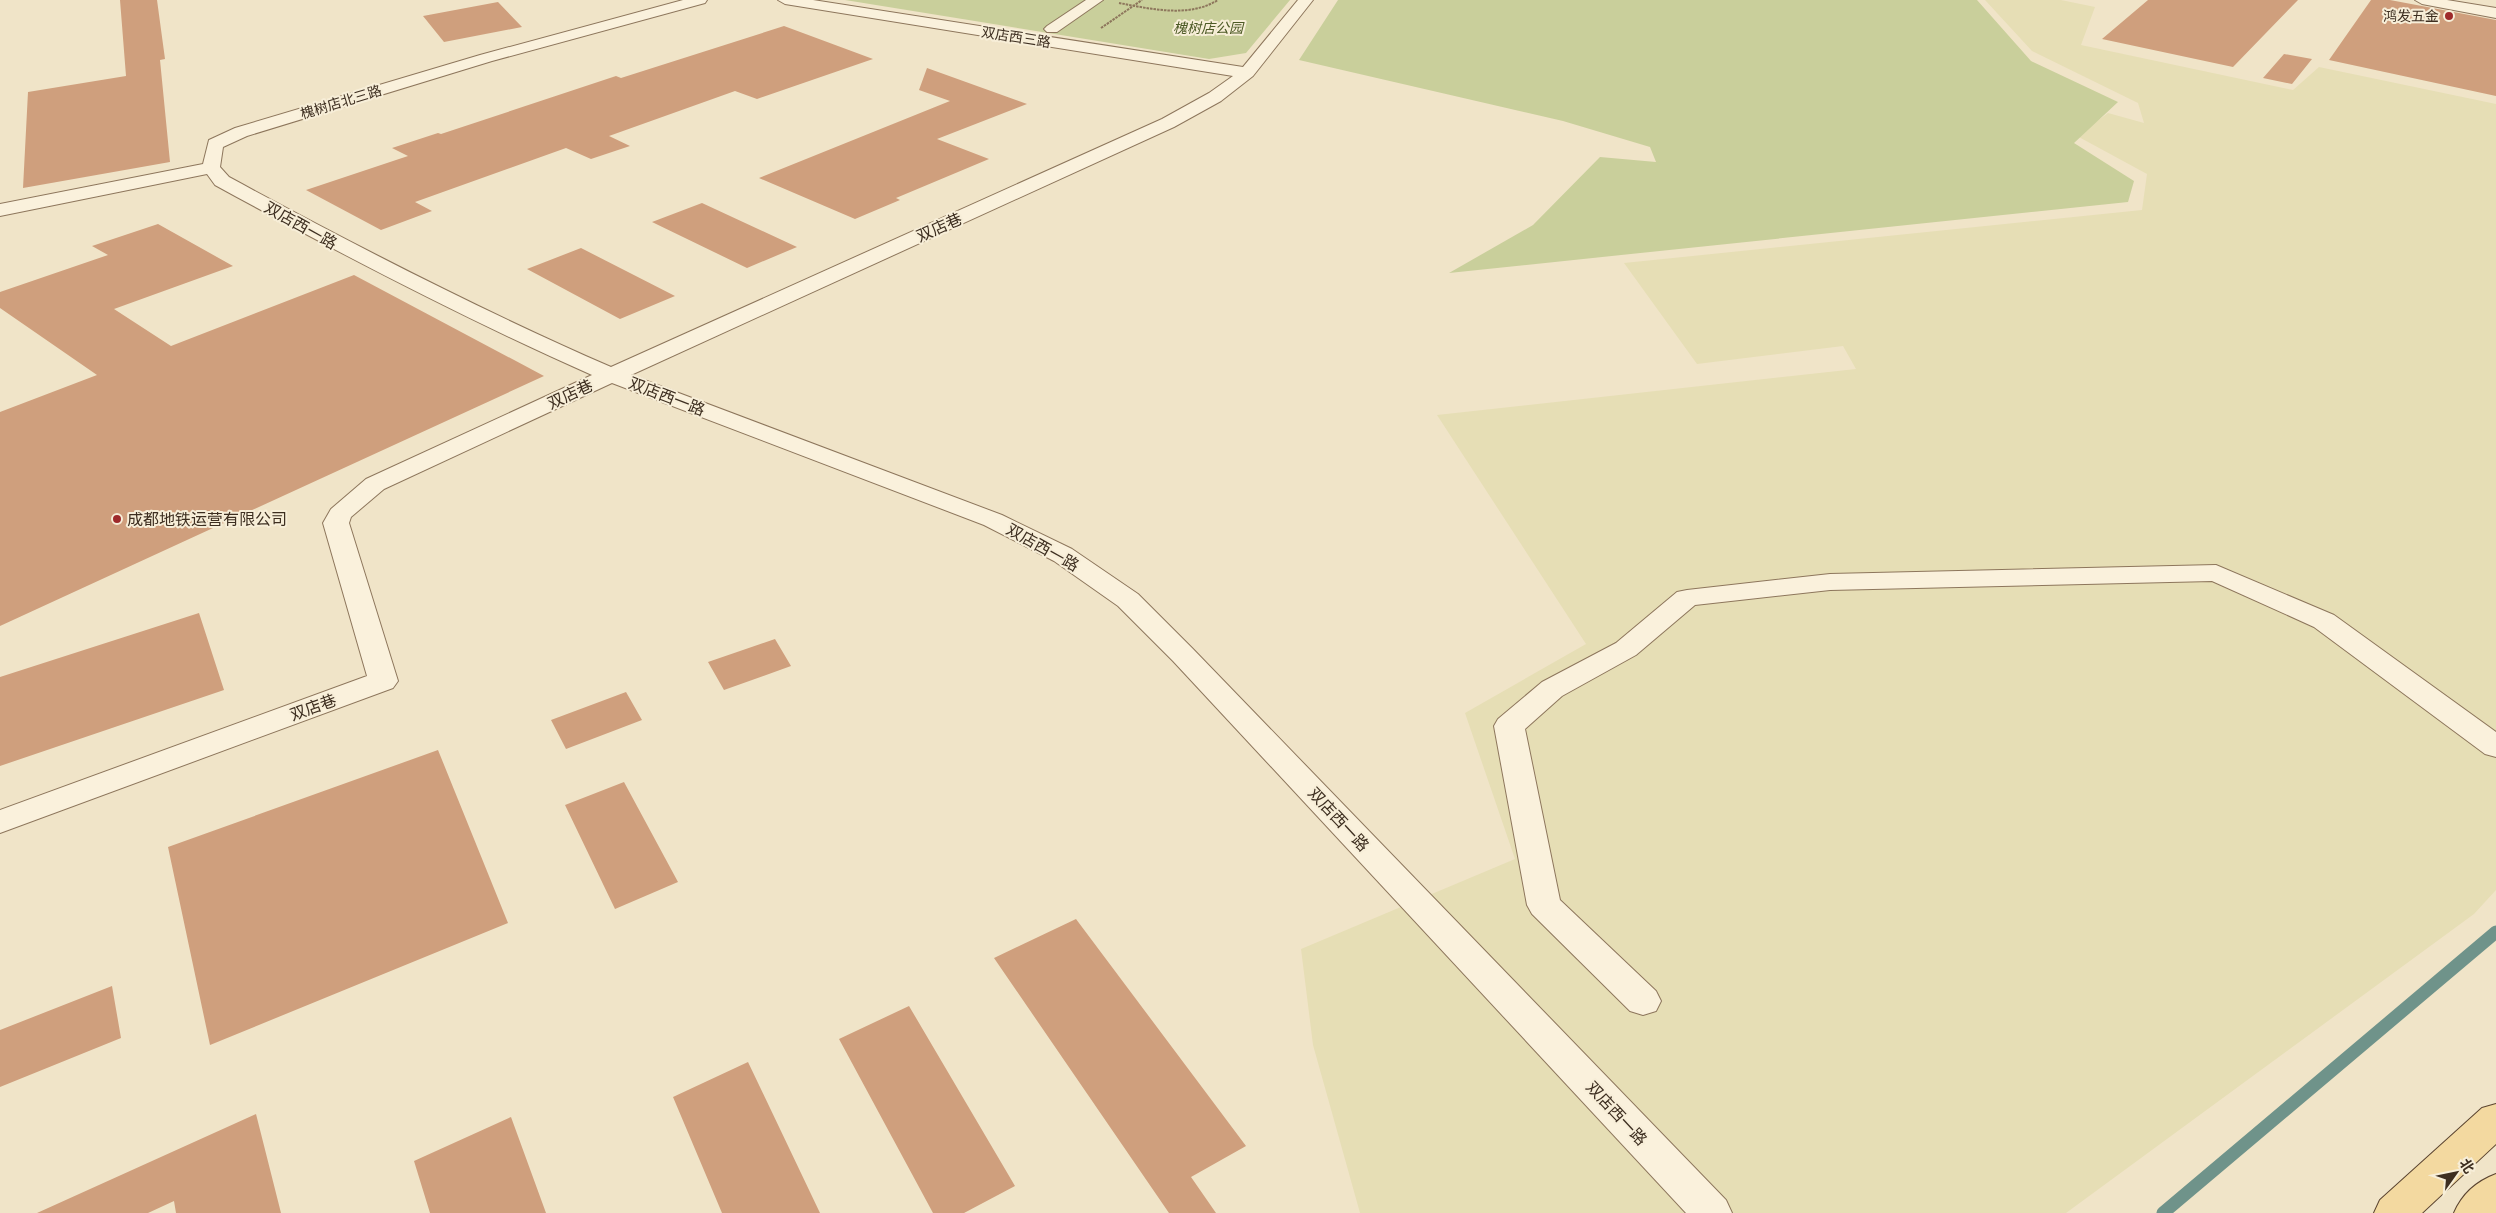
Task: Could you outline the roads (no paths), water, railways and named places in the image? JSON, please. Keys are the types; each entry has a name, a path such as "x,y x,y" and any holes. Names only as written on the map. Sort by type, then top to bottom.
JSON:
{"main road":[{"path":"2394,1213 2496,1120"},
{"path":"2474,1213 2496,1192"}],"street":[{"name":"槐树店北三路","path":"210,168 215,144 241,132 486,58 700,0"},
{"name":"双店西三路","path":"785,0 1247,73"},
{"path":"1052,28 1096,0"},
{"name":"双店巷","path":"0,822 383,681 336,523 340,514 375,484 611,375 1168,124 1215,97 1247,73 1306,0"},
{"path":"2422,0 2496,13"},
{"path":"0,210 210,168"},
{"name":"双店西一路","path":"210,168 222,182 366,260 557,352 611,375 993,520 1064,554 1128,600 1190,662 1712,1213"},
{"path":"1643,1001 1544,905 1509,726 1552,689 1626,649 1687,598 1830,582 2216,573 2324,621 2496,747"}],"waterway":[{"path":"2163,1213 2496,932"}],"place":[{"name":"鸿发五金","path":"2449,16"},
{"name":"成都地铁运营有限公司","path":"117,519"}],"park label":[{"name":"槐树店公园","path":"1208,28"}]}
